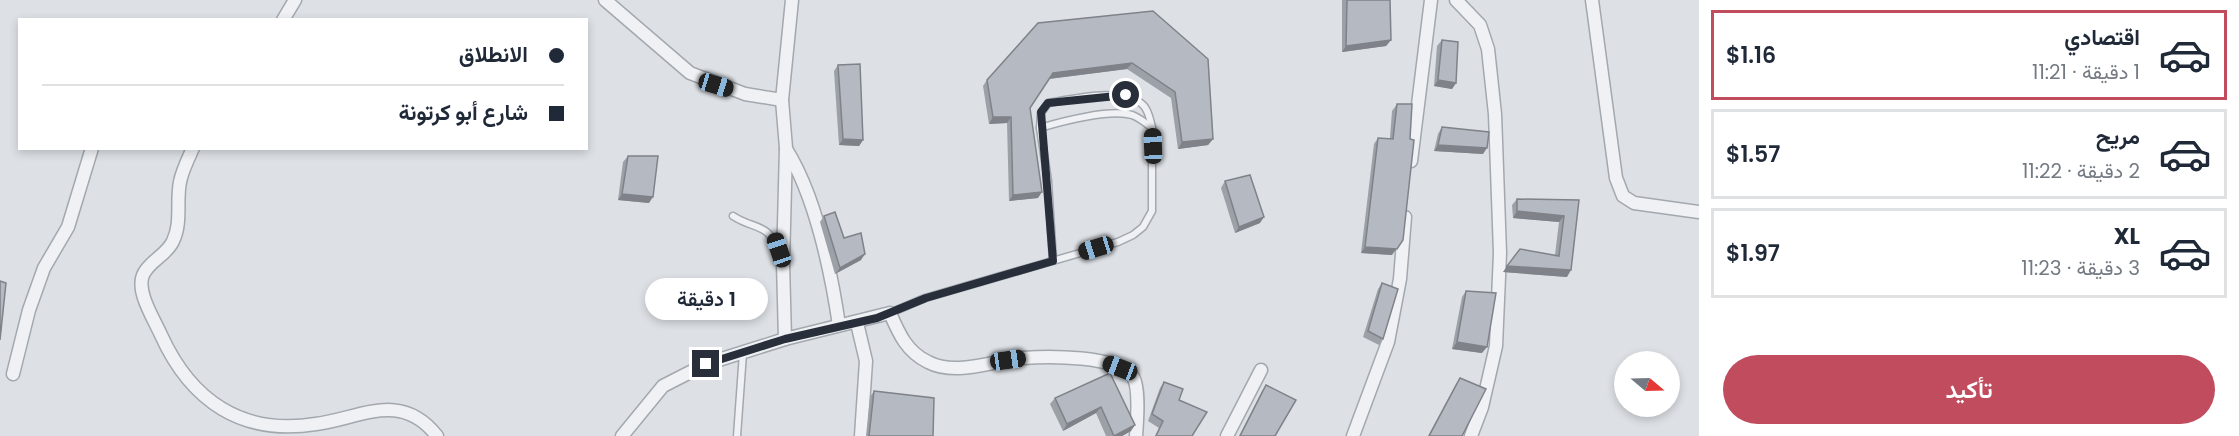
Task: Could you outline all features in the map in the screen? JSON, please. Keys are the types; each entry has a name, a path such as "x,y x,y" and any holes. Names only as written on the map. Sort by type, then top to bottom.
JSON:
{"street":[{"path":"284,18 295,0"},
{"path":"605,0 690,73 745,94 782,100"},
{"path":"785,339 783,263 786,148 782,100 792,0"},
{"path":"1408,179 1426,58 1431,0"},
{"path":"1455,0 1480,25 1488,49 1495,114 1500,253 1496,346 1482,407 1471,436"},
{"path":"1592,0 1616,178 1623,196 1634,203 1699,212"},
{"path":"786,148 797,166 807,193 830,273 839,325"},
{"path":"13,374 29,310 44,268 68,227 91,150"},
{"path":"192,150 180,183 177,228 173,241 147,268 142,283 164,342 185,377 206,399 232,416 252,422 288,427 317,424 371,410 390,410 418,418 437,436"},
{"path":"1353,436 1388,342 1400,279 1406,201"},
{"path":"622,436 663,386 706,364 785,339 890,313 908,347 939,366 953,368 1023,357 1082,358 1120,368 1133,377 1136,386 1136,436"},
{"path":"857,323 866,361 861,436"},
{"path":"1227,436 1261,370"}],"lane":[{"path":"890,313 926,298 1053,261 1133,235 1150,219 1154,182 1152,128 1143,104 1135,98 1119,94 1048,103 1041,112 1040,128 1048,181 1053,261"},
{"path":"1040,128 1065,120 1124,114 1143,120 1152,128"},
{"path":"733,216 741,221 758,225 775,238 783,263"},
{"path":"737,436 742,352"}],"building":[{"path":"1347,0 1390,0 1391,40 1346,46"},
{"path":"1153,11 1208,59 1213,139 1182,142 1175,92 1132,63 1053,73 1030,108 1042,192 1013,195 1011,117 993,117 987,80 1038,23"},
{"path":"1442,40 1458,42 1456,83 1438,80"},
{"path":"860,64 863,140 843,139 838,65"},
{"path":"1397,104 1412,104 1410,139 1414,140 1403,240 1397,249 1365,247 1378,138 1393,139"},
{"path":"1442,127 1489,132 1487,148 1438,145"},
{"path":"628,156 658,156 653,197 622,194"},
{"path":"1250,175 1264,217 1239,227 1225,181"},
{"path":"1517,199 1579,200 1571,270 1507,266 1520,249 1559,256 1564,216 1517,211"},
{"path":"835,212 844,238 861,233 865,254 840,268 824,216"},
{"path":"0,281 6,283 0,340"},
{"path":"1382,283 1398,289 1383,339 1368,331"},
{"path":"1466,291 1496,293 1487,347 1457,342"},
{"path":"1110,373 1135,425 1114,436 1101,407 1067,424 1055,398"},
{"path":"1460,378 1486,389 1462,436 1429,436"},
{"path":"1164,382 1183,389 1179,400 1207,412 1192,436 1156,436 1163,421 1152,414"},
{"path":"1266,385 1296,400 1275,436 1240,436"},
{"path":"874,391 934,398 933,436 869,436"}],"route":[{"path":"706,364 785,339 877,318 926,298 1053,261 1048,181 1040,128 1041,112 1048,103 1126,95"}]}
